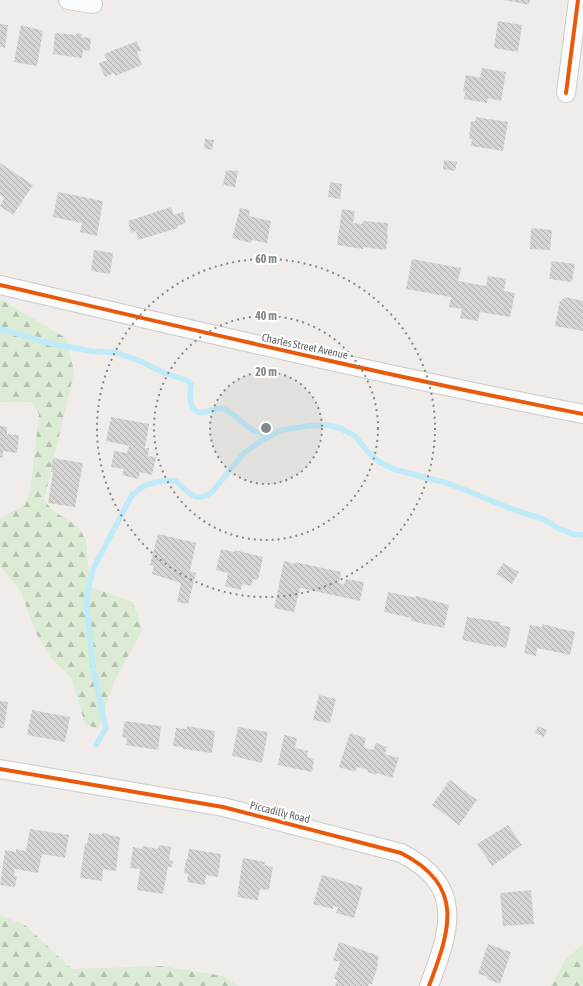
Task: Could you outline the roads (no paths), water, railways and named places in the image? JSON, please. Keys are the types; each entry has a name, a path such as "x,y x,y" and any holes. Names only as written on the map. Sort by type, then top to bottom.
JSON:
{"street":[{"path":"68,0 93,4"},
{"path":"566,92 578,0"},
{"name":"Charles Street Avenue","path":"0,286 509,400 583,414"},
{"name":"Piccadilly Road","path":"0,769 223,807 402,853 417,860 437,880 443,892 448,919 446,935 429,986"}],"waterway":[{"path":"0,329 53,344 91,351 117,353 140,361 162,372 188,381 191,384 191,402 196,411 202,412 219,408 223,409 231,413 253,430 271,436"},
{"path":"96,745 106,728 93,668 86,599 93,569 132,495 145,485 163,481 176,481 189,493 197,497 202,497 213,491 243,454 262,440 281,430 327,425 340,428 355,436 368,452 378,461 393,469 450,484 517,511 543,519 558,528 573,534 583,535"}]}
